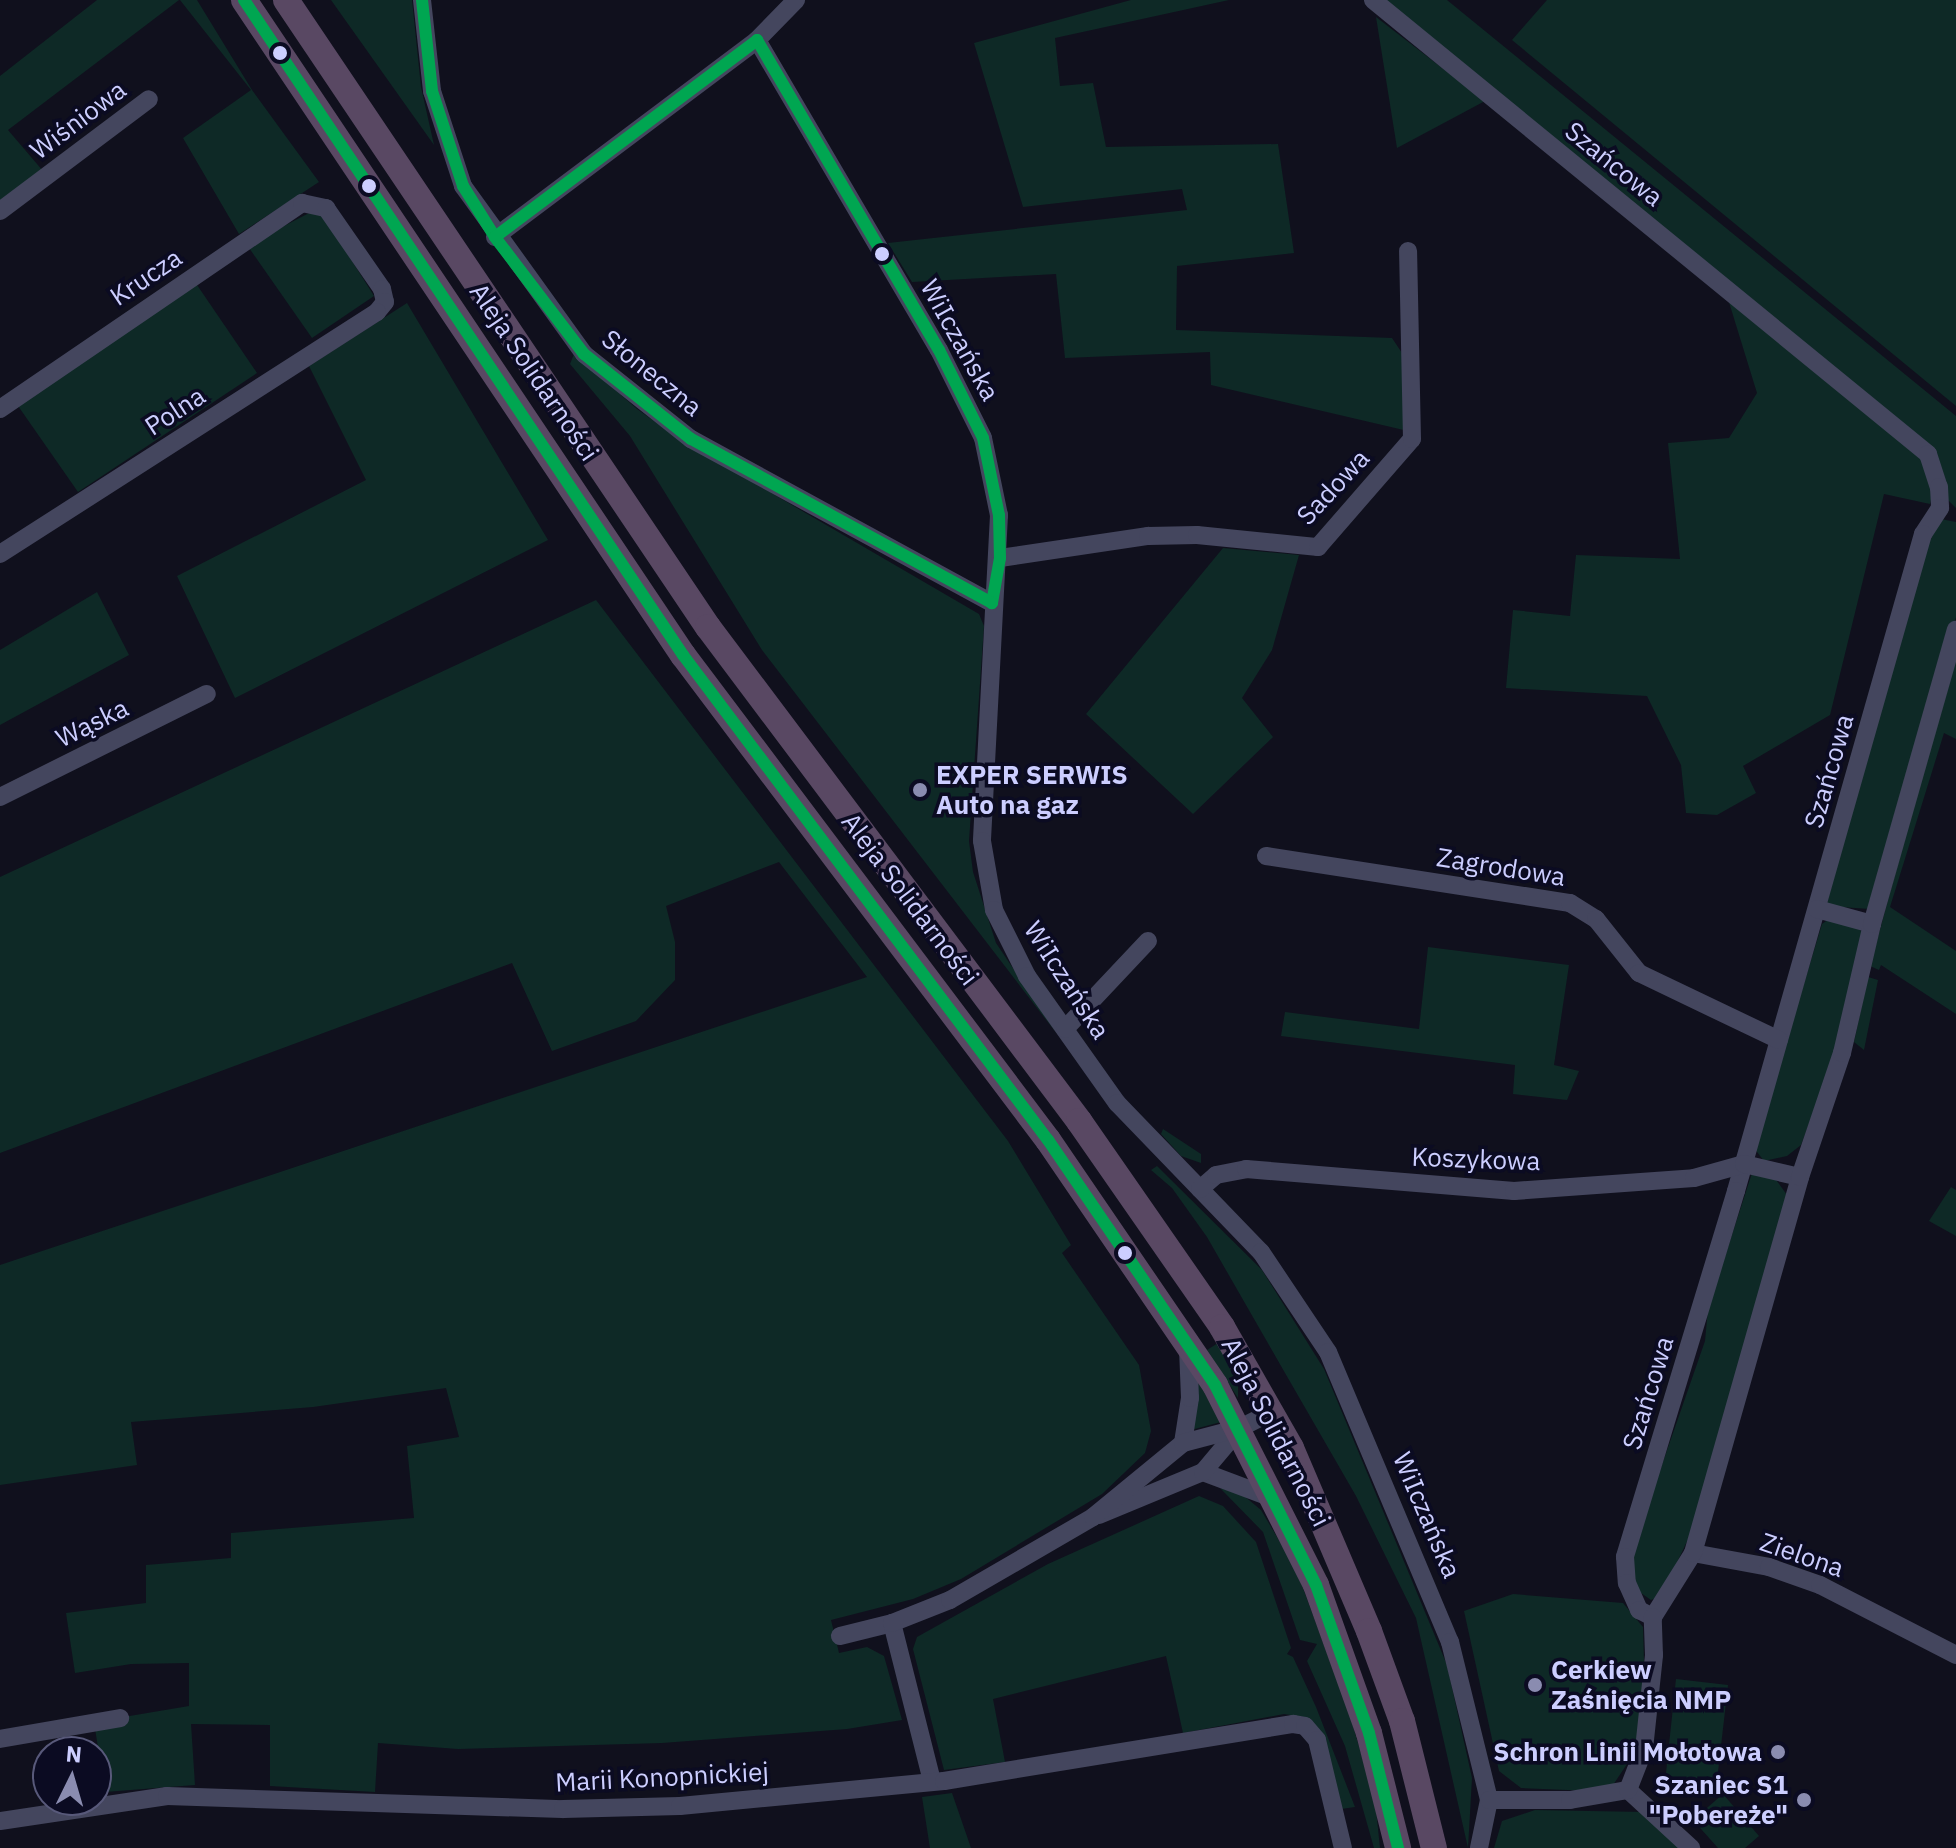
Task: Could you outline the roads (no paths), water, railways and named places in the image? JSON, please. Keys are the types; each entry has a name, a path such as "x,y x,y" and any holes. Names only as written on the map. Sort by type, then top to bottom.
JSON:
{"highway":[{"name":"Aleja Solidarności","path":"244,0 683,655 1048,1140 1240,1428 1316,1585 1364,1718 1398,1848"},
{"name":"Aleja Solidarności","path":"286,0 708,627 1096,1146 1222,1327 1272,1412 1369,1631 1402,1721 1434,1848"}],"street":[{"name":"Słoneczna","path":"422,0 432,91 445,143 463,186 495,237 584,354 691,439 992,603"},
{"path":"495,237 757,40 796,0"},
{"name":"Szańcowa","path":"1373,0 1928,454 1948,511 1923,534 1744,1164 1625,1557 1627,1583 1639,1610 1653,1617"},
{"name":"WiIczańska","path":"757,40 967,402 993,473 1000,558 992,603 985,875 1011,945 1065,1029 1131,1121 1200,1189 1282,1279 1328,1352 1450,1642 1489,1800 1479,1848"},
{"name":"Wiśniowa","path":"0,211 149,99"},
{"name":"Krucza","path":"0,409 302,203 326,208 382,289 385,302 377,312"},
{"name":"Sadowa","path":"1000,558 1148,536 1197,535 1318,547 1412,439 1408,251"},
{"name":"Polna","path":"0,554 377,312"},
{"path":"1628,1790 1644,1749 1654,1655 1653,1617 1693,1553 1800,1177 1842,1053 1872,924 1956,630"},
{"name":"Wąska","path":"0,797 207,694"},
{"name":"Zagrodowa","path":"1266,856 1570,903 1596,919 1639,973 1779,1040"},
{"path":"1817,909 1872,924"},
{"path":"1065,1029 1148,941"},
{"name":"Koszykowa","path":"1200,1189 1219,1174 1246,1169 1514,1191 1694,1178 1744,1164 1800,1177"},
{"path":"1183,1443 1190,1398 1188,1348"},
{"path":"1093,1517 1183,1443 1240,1428 1272,1412"},
{"path":"840,1636 892,1623 950,1600 1093,1517 1203,1472 1240,1428"},
{"path":"1203,1472 1277,1500"},
{"name":"Zielona","path":"1693,1553 1769,1567 1820,1585 1956,1655"},
{"path":"892,1623 932,1781"},
{"path":"0,1739 120,1718"},
{"name":"Marii Konopnickiej","path":"0,1821 167,1796 563,1809 680,1806 932,1781 1293,1724 1305,1726 1317,1740 1343,1848"},
{"path":"1489,1800 1570,1800 1628,1790"},
{"path":"1628,1790 1691,1848"}],"place":[{"name":"EXPER SERWIS Auto na gaz","path":"920,790"},
{"name":"Cerkiew Zaśnięcia NMP","path":"1535,1685"},
{"name":"Schron Linii Mołotowa","path":"1778,1752"},
{"name":"Szaniec S1 \"Pobereże\"","path":"1804,1800"}]}
